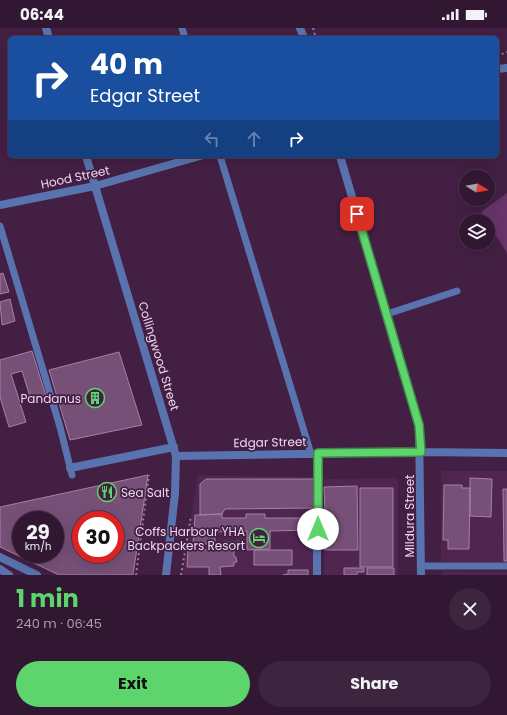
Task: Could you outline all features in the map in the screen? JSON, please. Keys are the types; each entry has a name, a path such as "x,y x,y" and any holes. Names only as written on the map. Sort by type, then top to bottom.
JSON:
{"street":[{"name":"Collingwood Street","path":"87,158 176,456 176,493 166,571 163,575"},
{"name":"Hood Street","path":"0,205 95,186 193,158"},
{"name":"Mildura Street","path":"341,158 419,425 421,452 421,575"},
{"path":"71,472 174,447"},
{"name":"Edgar Street","path":"176,456 421,452 507,453"},
{"path":"314,454 318,575"},
{"path":"0,557 37,575"},
{"path":"0,569 9,575"}],"lane":[{"path":"221,158 314,454"},
{"path":"0,226 60,427 71,472"},
{"path":"387,314 457,291"},
{"path":"421,566 507,566"}],"path":[{"path":"136,575 149,475"},
{"path":"181,575 190,516"}],"shaded area":[{"path":"507,193 507,253 495,234 495,214 482,214 481,212 489,206 495,206 495,202"},
{"path":"441,471 507,471 507,562 441,562"},
{"path":"198,475 314,477 314,575 182,575"},
{"path":"398,478 398,575 324,575 324,479"},
{"path":"237,540 241,541 240,547 223,547 225,541 235,542"},
{"path":"442,571 507,572 507,575 442,575"}],"building":[{"path":"3,273 9,292 0,294 0,274"},
{"path":"10,299 15,321 2,325 0,302"},
{"path":"32,351 46,396 31,400 22,371 11,374 26,422 9,427 0,397 0,360"},
{"name":"Pandanus","path":"119,352 142,425 70,440 49,370"},
{"path":"148,475 133,575 59,575 34,563 64,563 64,511 12,511 12,553 0,547 0,507"},
{"path":"470,478 492,479 491,517 470,516"},
{"path":"206,479 315,479 315,508 225,509 222,514 200,515 200,484"},
{"path":"444,485 462,485 462,488 470,488 469,549 448,549 448,540 443,540"},
{"path":"357,486 358,550 324,549 324,536 326,534 324,487"},
{"path":"360,488 393,488 393,567 360,567"},
{"path":"503,489 507,489 507,561 504,561"},
{"name":"Coffs Harbour YHA Backpackers Resort","path":"222,514 222,518 246,518 246,514 265,514 265,518 308,518 309,530 270,531 270,549 247,550 247,531 215,532 215,544 193,544 195,515"},
{"path":"222,546 223,550 234,550 234,557 236,557 237,562 234,562 234,566 220,567 221,575 209,575 209,567 187,567 188,549 210,550 210,547"},
{"path":"254,550 292,550 292,565 254,565"},
{"path":"344,568 364,568 364,572 357,572 357,575 344,575"},
{"path":"367,568 394,568 394,575 367,575"},
{"path":"288,570 308,570 308,575 283,575 288,574"}],"place":[{"name":"Pandanus","path":"95,398"},
{"name":"Sea Salt","path":"107,492"},
{"name":"Coffs Harbour YHA Backpackers Resort","path":"259,538"}],"route":[{"path":"318,529 318,453 421,452 419,425 357,214"}]}
